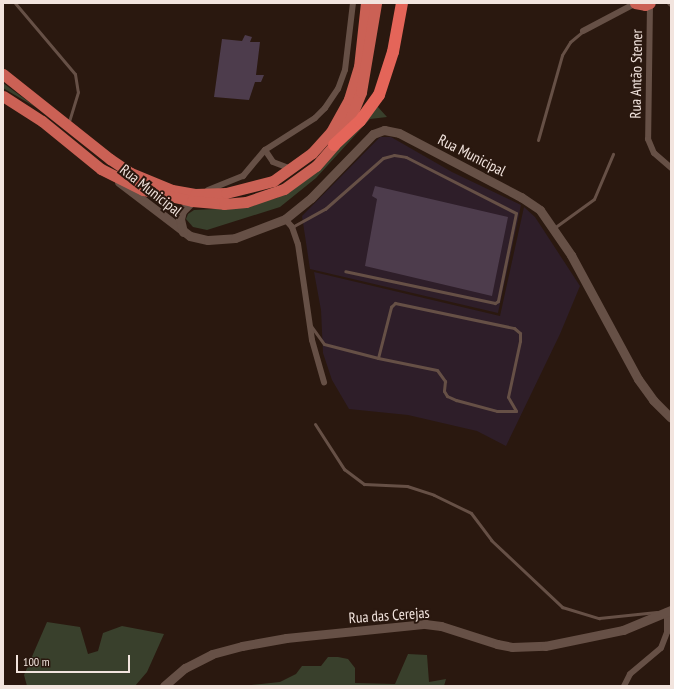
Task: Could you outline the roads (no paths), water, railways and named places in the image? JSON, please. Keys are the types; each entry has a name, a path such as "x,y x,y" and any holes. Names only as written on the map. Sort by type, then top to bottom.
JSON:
{"highway":[{"path":"3,74 68,126 131,173 193,198 252,188 273,181 293,169 331,132 349,99 359,67 366,3"},
{"path":"334,145 351,117 361,92 376,3"},
{"path":"3,96 42,121 102,169 142,190 224,204 246,202 284,189 316,166 334,145 360,121 379,94 393,52 402,3"},
{"path":"635,3 650,3"}],"main road":[{"name":"Rua Municipal","path":"102,169 183,232 200,239 236,238 285,218 311,198 363,142 376,132 384,130 404,135 532,203 554,228 638,379 653,400 671,418"},
{"name":"Rua Municipal","path":"183,232 180,219 182,211 193,198"},
{"name":"Rua das Cerejas","path":"164,686 186,668 212,654 242,646 286,638 425,624 441,626 497,644 512,647 546,646 629,628 669,610"}],"street":[{"path":"193,198 243,176 265,150 315,118 333,98 345,70 353,3"},
{"path":"583,31 635,3"},
{"name":"Rua Antão Stener","path":"650,3 650,145 657,157 671,168"},
{"path":"265,150 272,162 293,169"},
{"path":"285,218 292,227 298,244 310,325 324,382"},
{"path":"624,686 630,674 661,648 666,640 669,610"}],"lane":[{"path":"15,3 74,74 78,92 68,126"},
{"path":"538,140 562,55 570,42 583,31"},
{"path":"554,228 594,199 614,154"},
{"path":"292,227 325,209 383,158 394,155 406,157 516,213 498,301 495,304 345,271"},
{"path":"310,325 324,344 378,358 437,370 445,381 444,391 447,396 456,400 497,411 516,411 508,397 520,341 520,333 514,328 395,303 391,307 378,358"},
{"path":"315,424 344,469 364,484 407,486 434,495 471,513 491,540 562,608 599,618 669,610"}]}
